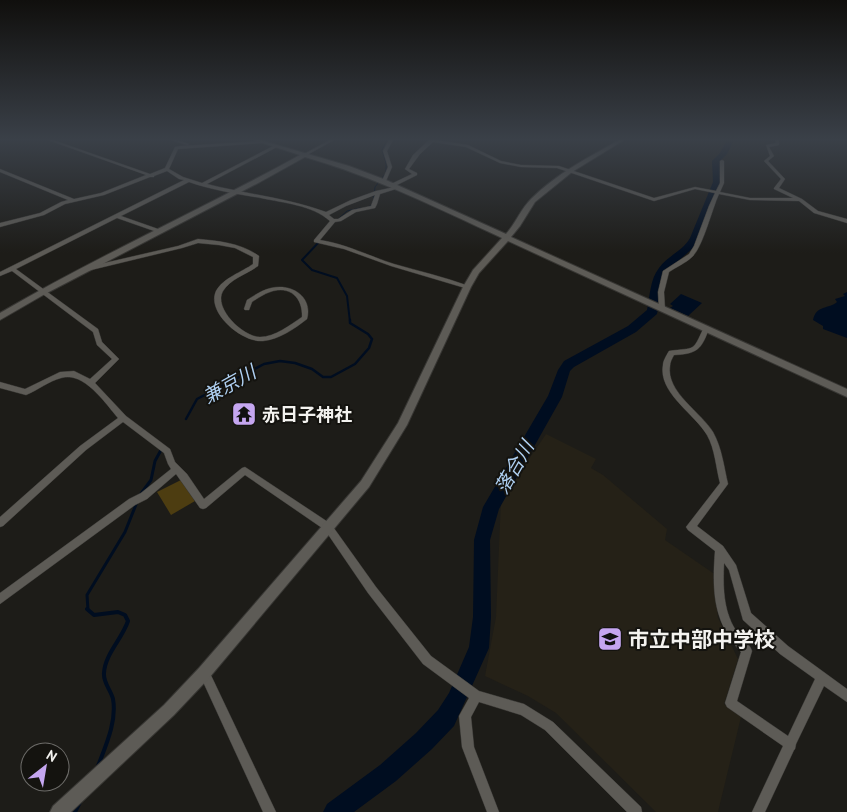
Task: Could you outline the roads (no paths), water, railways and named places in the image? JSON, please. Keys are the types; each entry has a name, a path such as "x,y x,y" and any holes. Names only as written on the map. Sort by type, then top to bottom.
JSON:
{"street":[{"path":"19,178 74,201"},
{"path":"0,225 42,214 74,201 102,194 147,178"},
{"path":"183,178 327,214 335,221"},
{"path":"204,184 216,178"},
{"path":"0,317 85,269 261,178"},
{"path":"376,178 847,393"},
{"path":"327,214 339,206 395,186 409,178"},
{"path":"58,812 169,710 204,673 365,484 402,425 476,272 517,226 532,201 561,178"},
{"path":"590,178 654,200 691,189 750,199 800,200"},
{"path":"661,308 666,271 691,255 697,246 711,206 722,183 722,178"},
{"path":"782,178 776,188 800,200 816,212 847,221"},
{"path":"0,274 56,249 189,180"},
{"path":"376,192 376,204 373,207 354,211 335,221 322,232 320,242 358,250 390,264 447,279 467,288"},
{"path":"117,216 159,231"},
{"path":"85,269 198,241 219,242 245,249 256,256 256,265 230,281 219,292 218,298 225,318 240,332 259,339 282,334 305,318 307,307 302,297 290,290 276,289 249,301 247,308"},
{"path":"12,268 96,331 99,343 116,359 91,383"},
{"path":"706,328 702,342 696,349 691,352 671,353 665,362 665,374 676,395 699,417 711,434 724,484 691,528 720,550 733,568 748,616 784,650 847,696"},
{"path":"0,385 26,392 55,377 74,374 91,383 123,418 167,451 172,464 203,505 245,470 328,527 372,590 427,660 474,695 524,710 550,726 636,812"},
{"path":"0,523 83,448 123,418"},
{"path":"0,599 132,502 144,496 177,469"},
{"path":"720,550 718,579 724,617 732,633 747,651 731,703 791,745"},
{"path":"204,673 270,812"},
{"path":"758,812 822,676"},
{"path":"474,695 465,716 468,747 493,812"}],"water":[{"path":"847,292 847,338 823,329 823,326 813,320 817,312 837,302 835,299 845,296 843,294"},
{"path":"681,294 702,303 688,316 670,308 673,306 670,304"}],"waterway":[{"name":"兼京川","path":"368,207 373,204 375,187 382,178"},
{"name":"落合川","path":"335,812 388,773 424,741 446,718 479,648 482,617 482,540 491,507 555,397 564,370 569,364 632,329 653,311 658,278 663,269 691,245 717,182 717,178"},
{"name":"兼京川","path":"337,220 347,211 360,208"},
{"name":"兼京川","path":"319,242 302,260 312,270 337,278 347,296 350,322"},
{"name":"兼京川","path":"186,419 197,399 264,364 280,361 295,363 312,369 323,377 331,377 355,364 369,348 372,339 368,334 350,322"},
{"name":"兼京川","path":"140,495 151,480 155,461 161,450"},
{"name":"兼京川","path":"88,610 87,595 125,532 137,502"},
{"name":"兼京川","path":"88,610 94,615 118,612 125,615 128,621 105,666 104,677 111,693 114,707 110,733 98,766"},
{"name":"兼京川","path":"75,812 80,802"}],"place":[{"name":"赤日子神社","path":"244,414"},
{"name":"市立中部中学校","path":"610,639"}]}
